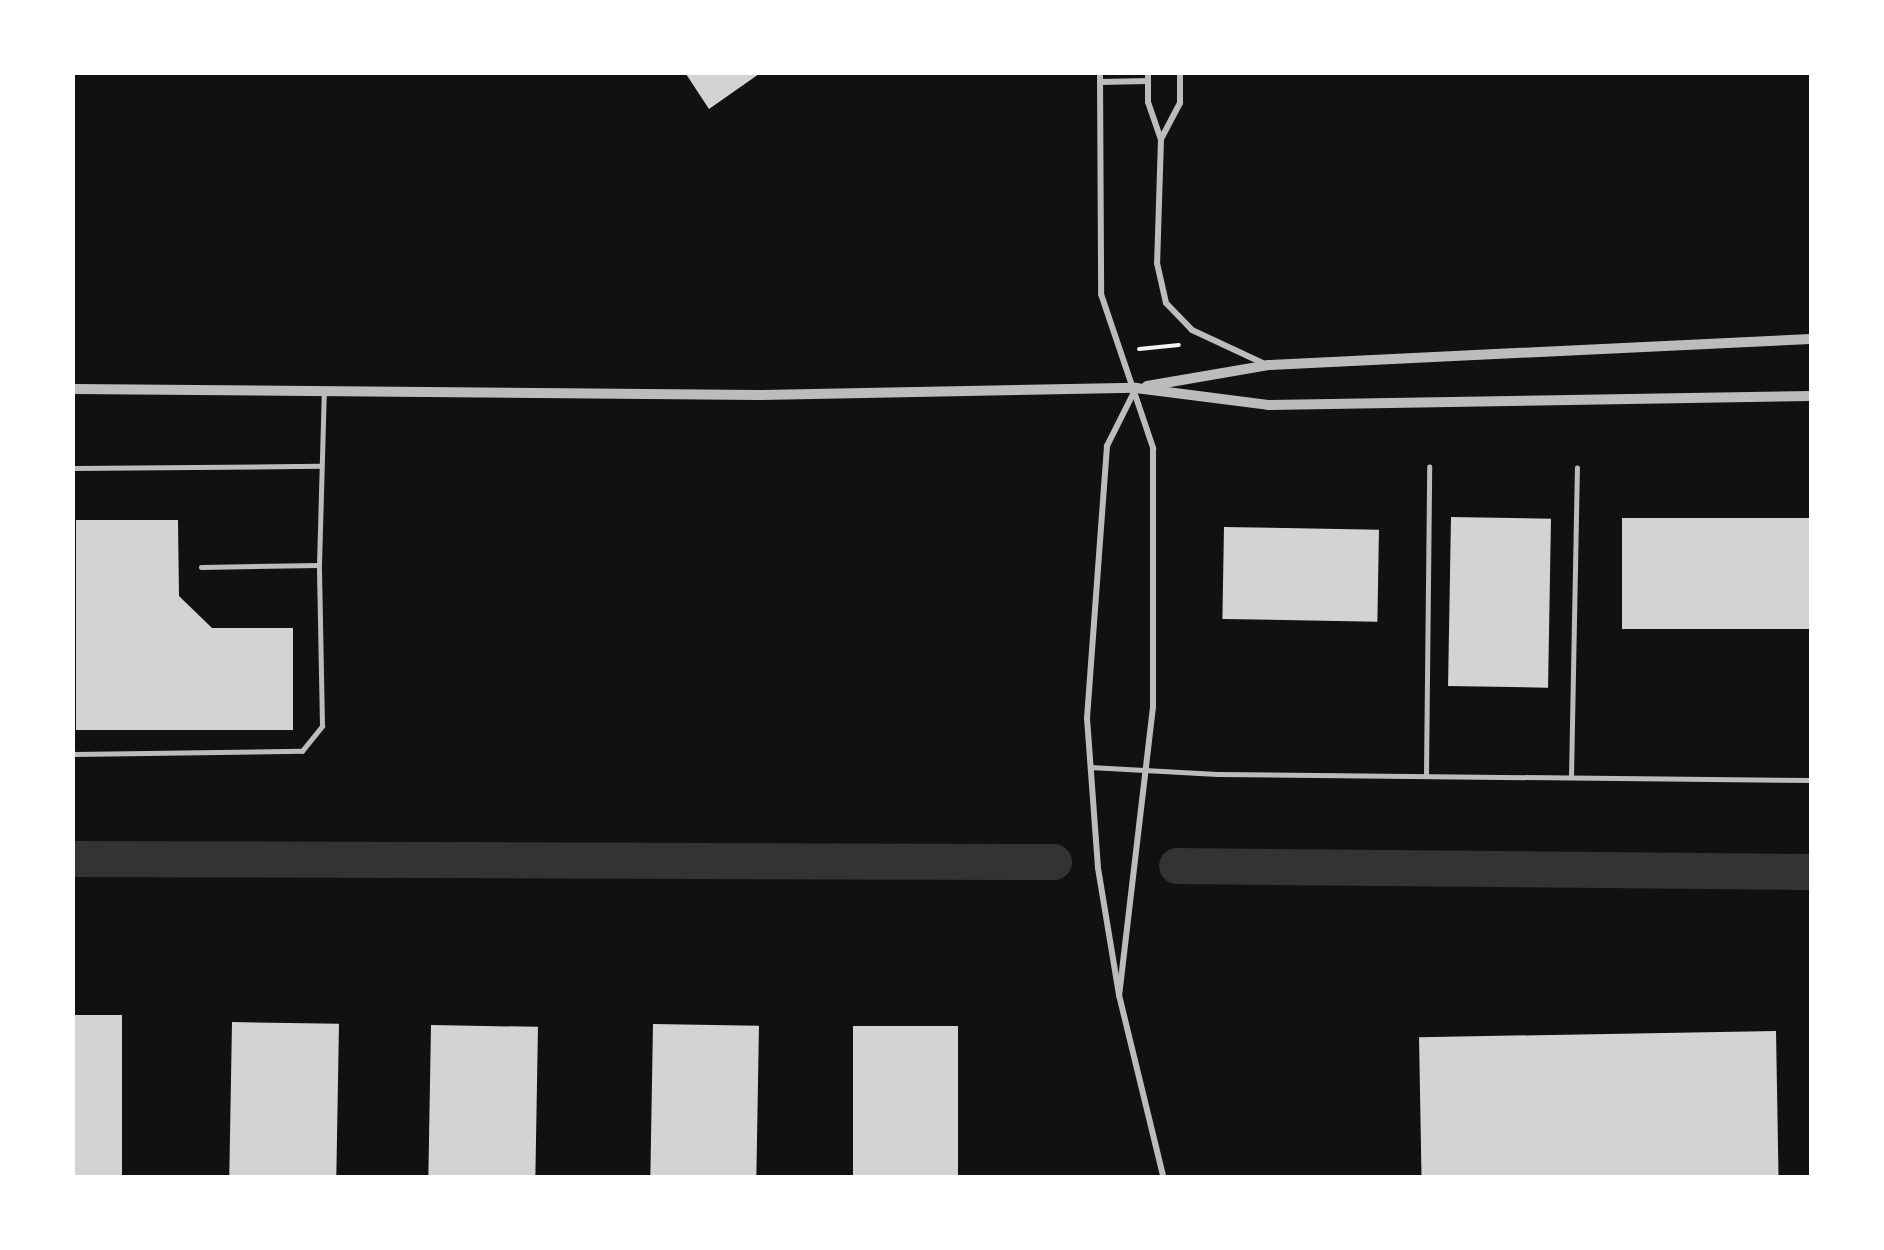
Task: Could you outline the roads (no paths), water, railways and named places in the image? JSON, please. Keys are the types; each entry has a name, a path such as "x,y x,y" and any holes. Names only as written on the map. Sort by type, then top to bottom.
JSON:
{"street":[{"path":"1100,74 1101,294 1136,388 1153,448 1153,707 1119,995"},
{"path":"1161,139 1180,103 1180,74"},
{"path":"1100,82 1148,77 1148,102 1161,139 1157,263 1166,303 1192,330 1269,365"},
{"path":"1136,388 1269,365 1810,339"},
{"path":"1136,388 1107,446 1088,696 1090,767 1098,868 1119,995 1162,1176"},
{"path":"74,389 759,394 1136,388 1269,405 1810,396"}],"lane":[{"path":"74,754 302,751 322,726 319,565 320,466 324,391"},
{"path":"74,468 320,466"},
{"path":"1426,776 1429,467"},
{"path":"1571,777 1577,468"},
{"path":"201,567 319,565"},
{"path":"1090,767 1426,776 1810,780"}],"waterway":[{"path":"74,859 1054,862"},
{"path":"1177,866 1810,872"}]}
